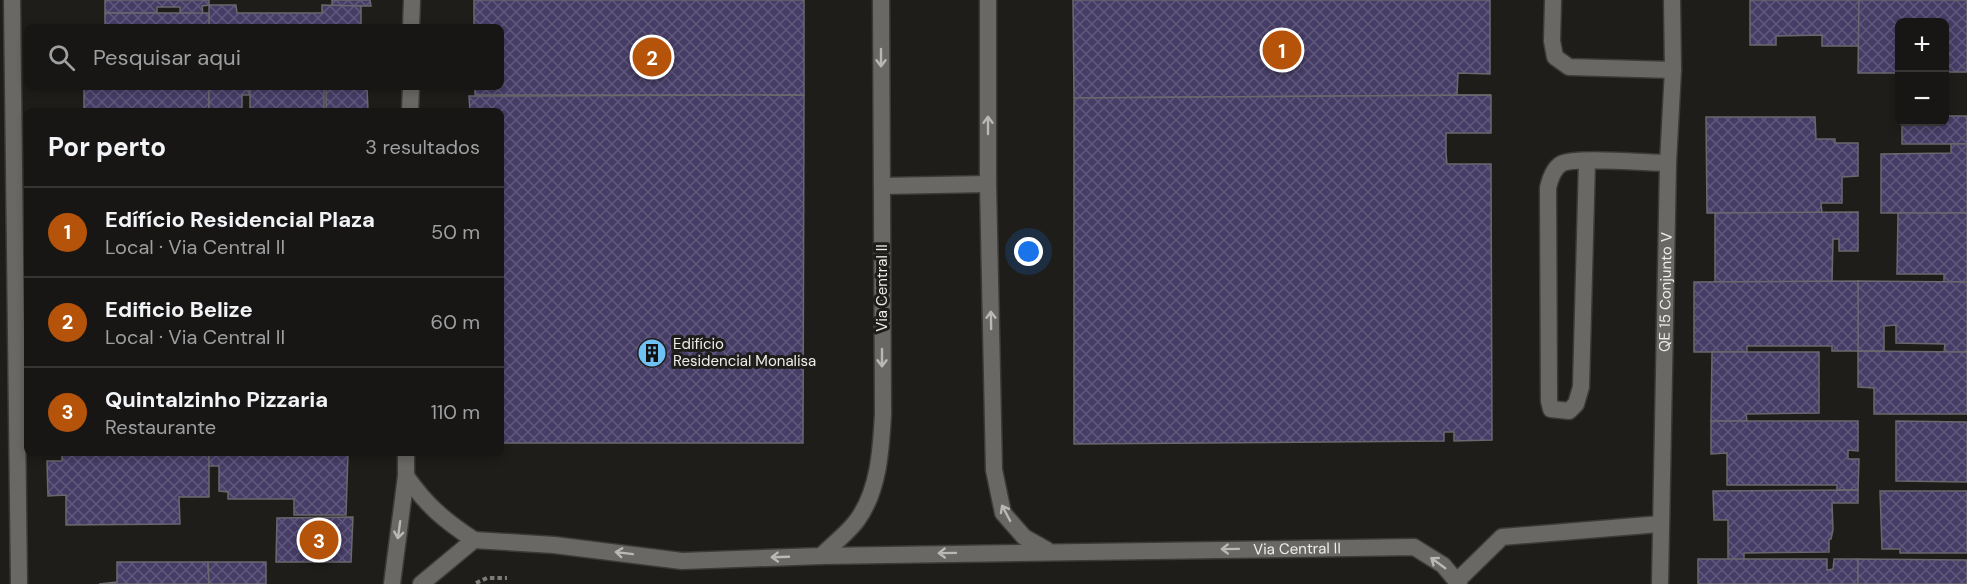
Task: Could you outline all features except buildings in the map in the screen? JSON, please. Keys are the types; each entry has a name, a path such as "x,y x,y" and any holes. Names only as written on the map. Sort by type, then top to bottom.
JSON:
{"street":[{"path":"12,0 19,584"},
{"path":"411,24 412,0"},
{"name":"Via Central II","path":"821,556 858,519 875,483 881,452 881,0"},
{"path":"988,0 988,184 994,470 1003,513 1024,537 1048,551"},
{"path":"1553,0 1552,41 1555,57 1569,67 1673,70"},
{"name":"QE 15 Conjunto V","path":"1660,584 1668,163 1673,70 1672,0"},
{"path":"410,108 411,90"},
{"path":"1587,161 1581,387 1576,404 1569,411 1559,412 1551,409 1549,401 1548,188 1558,165 1566,161 1587,161 1668,163"},
{"path":"882,186 988,184"},
{"path":"392,584 406,476 406,456"},
{"path":"406,476 438,516 474,540 421,584"},
{"path":"1458,583 1502,537 1660,525"},
{"name":"Via Central II","path":"474,540 554,545 682,561 1048,551 1414,547 1443,565 1458,583"}],"place":[{"name":"Edífício Residencial Plaza","path":"1282,50"},
{"name":"Edificio Belize","path":"652,57"},
{"name":"Edifício Residencial Monalisa","path":"652,353"},
{"name":"Quintalzinho Pizzaria","path":"319,540"}]}
